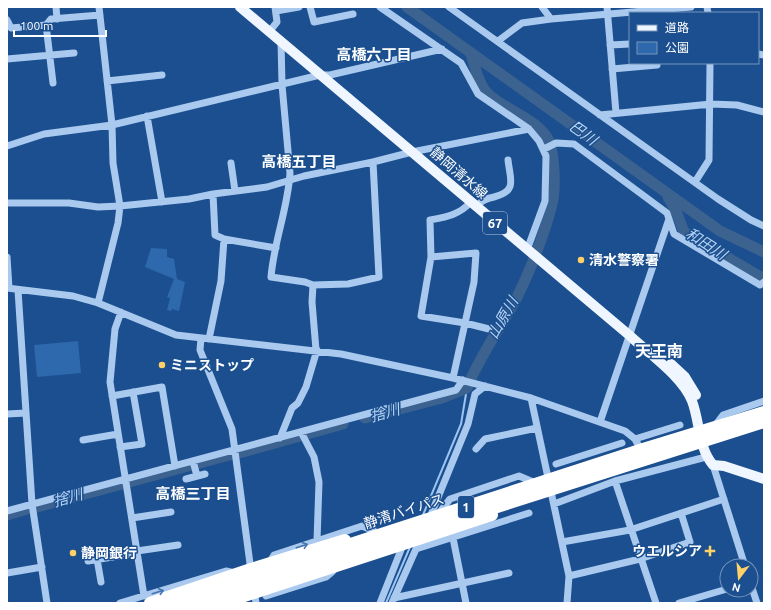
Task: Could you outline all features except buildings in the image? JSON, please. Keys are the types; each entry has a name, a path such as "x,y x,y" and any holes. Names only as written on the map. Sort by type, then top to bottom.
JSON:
{"highway":[{"path":"643,454 675,435 764,404"},
{"path":"223,603 262,595 336,566 426,538 706,436 764,412"},
{"name":"静清バイパス","path":"196,603 643,454 764,412"},
{"name":"静清バイパス","path":"168,603 643,454 764,422"},
{"path":"147,599 238,574 269,563 436,512 549,492 562,479 706,436 764,426"},
{"path":"643,454 695,449 764,426"}],"main road":[{"name":"静岡清水線","path":"240,7 325,75 685,377 696,396 706,436 713,456 713,465"},
{"name":"静岡清水線","path":"249,7 325,75"},
{"name":"静岡清水線","path":"706,436 706,457 713,465"},
{"path":"713,465 724,466 764,480"}],"street":[{"path":"56,7 57,19"},
{"path":"98,303 118,223 120,206 113,163 112,125 99,7"},
{"path":"273,27 277,22 276,9 299,7"},
{"path":"310,7 314,22 353,14"},
{"path":"380,7 462,63 478,94 529,129 544,149 547,167 545,201 529,247"},
{"path":"449,7 600,116 751,220 764,226"},
{"path":"542,7 551,19"},
{"path":"498,41 522,24 607,11 691,7"},
{"path":"607,11 616,113"},
{"path":"7,20 12,28 46,25 51,20 57,19 100,15"},
{"path":"46,25 52,83"},
{"path":"281,41 282,85 290,181 271,277 304,282 313,286 348,284 379,277 373,162"},
{"path":"610,45 629,44"},
{"path":"7,146 44,134 112,125 442,49"},
{"path":"7,58 74,53"},
{"path":"612,69 653,64"},
{"path":"695,182 710,160 710,64"},
{"path":"107,80 162,75"},
{"path":"600,116 616,113 711,104 737,105 764,112"},
{"path":"147,116 162,202"},
{"path":"7,204 68,203 98,206 120,206 189,199 213,194 268,187 304,176 373,162 415,151 529,129"},
{"path":"544,149 556,143 574,144 668,213 674,234 760,285 764,282"},
{"path":"489,329 465,323 421,316 431,257 430,220 450,216 462,211 475,202 505,194 509,191 511,186 508,160"},
{"path":"231,162 236,191"},
{"path":"213,194 215,235 224,239 276,248"},
{"path":"600,422 669,219"},
{"path":"209,339 221,281 224,239"},
{"path":"431,257 476,253 474,282 453,378"},
{"path":"7,257 8,288 72,296 98,303 176,334 209,339 317,350 374,360 482,385 531,398 625,431 635,439 643,454"},
{"path":"280,438 292,408 298,403 306,387 317,350 312,302 313,286"},
{"path":"18,290 32,504 47,603"},
{"path":"120,603 147,599 137,552 110,382 116,329 121,312"},
{"path":"201,338 200,350 232,430 251,569 262,595"},
{"path":"7,511 175,466 194,464 235,449 456,390 464,381"},
{"path":"436,512 468,424 475,394 482,385"},
{"path":"112,396 162,387 175,466"},
{"path":"120,447 142,444 133,392"},
{"path":"531,398 549,492 569,576 567,603"},
{"path":"706,436 723,415 764,400"},
{"path":"7,414 26,413"},
{"path":"635,439 680,425"},
{"path":"476,449 485,439 537,428"},
{"path":"301,432 314,457 319,482 317,541"},
{"path":"83,440 118,434"},
{"path":"556,464 622,443"},
{"path":"549,492 615,481 706,457"},
{"path":"562,479 568,460"},
{"path":"194,464 197,476"},
{"path":"713,465 742,558"},
{"path":"186,479 206,474"},
{"path":"615,481 630,530 656,603"},
{"path":"562,542 630,530 724,499"},
{"path":"132,518 171,512"},
{"path":"393,601 416,549 529,513"},
{"path":"569,576 640,559 690,542 681,513"},
{"path":"269,563 274,555 362,526 374,531"},
{"path":"453,538 466,603"},
{"path":"88,561 178,545"},
{"path":"380,603 403,545"},
{"path":"97,559 101,582"},
{"path":"262,595 286,590 329,576 336,566"},
{"path":"7,573 42,567"},
{"path":"393,601 462,583 509,573"},
{"path":"262,595 286,590"},
{"path":"679,603 695,601 719,592"}],"green space":[{"path":"151,248 167,249 167,257 174,259 177,279 185,282 179,311 172,309 171,311 167,310 170,298 167,297 174,279 145,267"},
{"path":"78,341 81,373 37,377 34,345"}],"waterway":[{"name":"巴川","path":"407,7 720,231 764,252"},
{"name":"山原川","path":"365,418 442,398 467,388 483,354 509,312 526,279 549,215 553,197 554,179 553,159 549,142 546,136 533,123 501,104 487,93 479,80 471,54"},
{"name":"和田川","path":"668,197 676,211 684,232 764,279"},
{"name":"山原川","path":"423,515 461,424 467,388"},
{"name":"捨川","path":"303,435 343,424"},
{"name":"捨川","path":"239,453 300,436"},
{"name":"捨川","path":"129,482 233,454"},
{"name":"捨川","path":"37,507 122,484"},
{"name":"捨川","path":"7,515 27,509"},
{"name":"山原川","path":"386,603 410,547"}],"place":[{"name":"清水警察署","path":"581,260"},
{"name":"ミニストップ","path":"162,365"},
{"name":"ウエルシア","path":"710,551"},
{"name":"静岡銀行","path":"73,553"}],"district":[{"name":"高橋六丁目","path":"374,55"},
{"name":"高橋五丁目","path":"299,162"},
{"name":"天王南","path":"659,351"},
{"name":"高橋三丁目","path":"193,494"}]}
